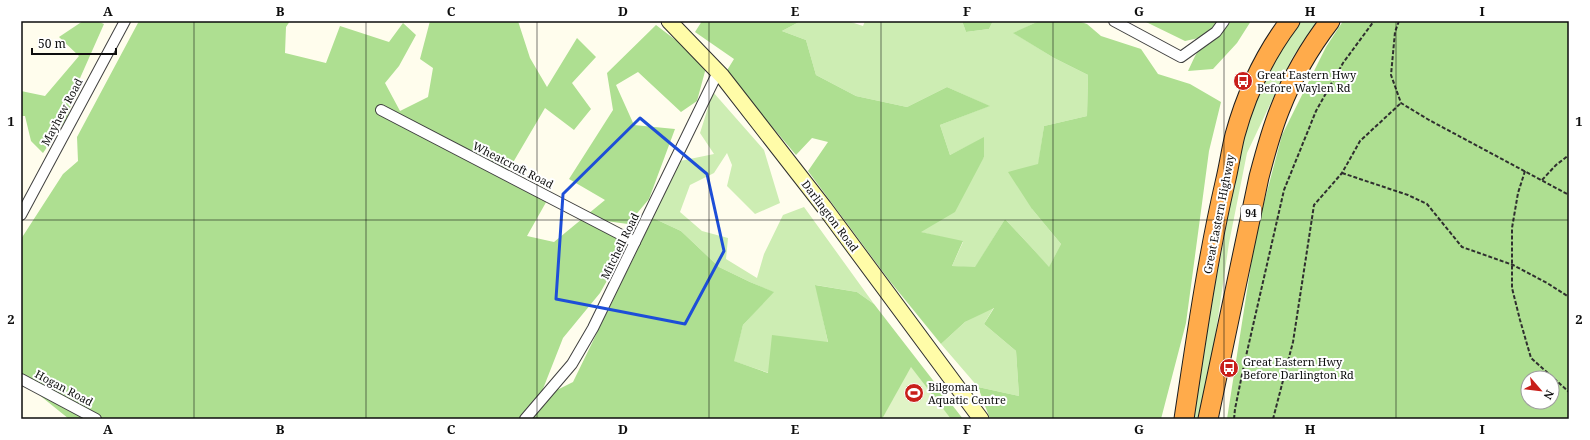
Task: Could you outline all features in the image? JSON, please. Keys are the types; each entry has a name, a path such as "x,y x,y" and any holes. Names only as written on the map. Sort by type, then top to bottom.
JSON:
{"highway":[{"name":"Great Eastern Highway","path":"1184,419 1215,226 1235,135 1254,81 1290,21"},
{"name":"94","path":"1208,419 1267,145 1280,108 1296,76 1319,35 1330,21"}],"street":[{"name":"Mayhew Road","path":"21,215 125,21"},
{"name":"Darlington Road","path":"669,21 718,72 824,207 981,419"},
{"path":"1114,21 1181,57 1216,32 1224,21"},
{"name":"Mitchell Road","path":"525,419 572,364 593,328 718,72"},
{"name":"Wheatcroft Road","path":"381,110 635,242"},
{"name":"Hogan Road","path":"21,379 96,419"}],"path":[{"path":"1234,419 1243,372 1284,190 1316,111 1343,63 1374,21"},
{"path":"1399,21 1395,32 1391,75 1401,104 1569,195"},
{"path":"1274,419 1293,342 1314,205 1342,173 1360,141 1401,104"},
{"path":"1541,180 1569,155"},
{"path":"1525,171 1518,193 1512,228 1512,288 1531,358 1569,392"},
{"path":"1342,173 1408,195 1427,204 1462,247 1513,265 1547,283 1569,297"}],"highlighted area":[{"path":"640,118 707,174 724,251 685,324 556,299 563,194"}],"green space":[{"path":"83,21 97,21 104,24 77,85 67,118 43,153 31,141 25,116 21,116 21,91 45,96 79,56 59,37"},
{"path":"139,21 290,21 286,27 285,53 326,63 340,26 389,42 403,23 416,35 399,66 385,83 400,111 428,97 433,68 420,59 430,21 518,21 530,58 547,87 577,38 596,57 572,83 591,109 574,130 545,108 508,171 549,197 527,236 554,242 605,200 569,179 613,110 607,73 656,25 707,64 697,101 681,112 638,72 616,85 634,125 675,129 649,199 628,224 606,221 630,240 600,293 563,338 539,399 573,382 653,218 681,231 719,267 774,292 743,325 734,361 768,373 772,335 828,342 815,285 857,292 874,304 963,419 69,419 22,381 21,382 21,239 63,174 78,161 77,137"},
{"path":"702,21 801,21 782,31 806,40 816,75 856,96 907,107 947,87 990,106 940,125 950,155 984,137 984,157 955,212 921,232 963,241 952,266 975,267 1005,219 1049,267 1061,244 1032,209 1008,172 1038,164 1044,126 1087,116 1088,75 1054,58 1013,33 1039,21 1078,21 1087,24 1101,36 1141,49 1158,74 1190,84 1221,102 1209,151 1186,323 1161,419 990,419 978,387 1019,396 1016,351 984,324 994,308 965,322 941,344 889,280 808,171 828,142 812,138 796,155 726,72 734,59 695,32"},
{"path":"801,21 848,21 863,26 865,21 962,21 966,32 989,29 993,21 1039,21 1014,33 1054,58 1088,75 1087,116 1044,126 1032,209 1061,244 1049,268 1005,219 975,268 952,266 963,242 920,232 984,157 984,138 950,155 940,125 989,106 947,87 907,107 856,96 816,75 806,40 782,31"},
{"path":"962,21 993,21 989,29 966,32"},
{"path":"1146,21 1251,21 1237,43 1213,69 1188,71 1195,56 1208,36 1185,41"},
{"path":"1300,21 1317,21 1292,58 1247,153 1229,243 1209,379 1200,419 1189,419 1189,406 1220,261 1242,138 1256,101 1279,54"},
{"path":"1343,21 1569,21 1569,419 1227,419 1256,233 1282,135 1326,47"},
{"path":"713,92 764,150 780,203 755,214 727,186 732,165 727,153 714,173 690,185 680,212 702,231 728,238 726,259 757,278 764,254 783,215 804,207 874,304 857,292 816,285 828,343 769,373 733,361 743,325 773,292 719,267 681,231 653,218 659,195 680,161 714,154 700,133"},
{"path":"994,307 984,324 1016,351 1019,396 978,387 941,344 965,322"},
{"name":"Bilgoman Aquatic Centre","path":"911,367 951,419 882,419"}],"place":[{"name":"Great Eastern Hwy Before Waylen Rd","path":"1243,81"},
{"name":"Great Eastern Hwy Before Darlington Rd","path":"1229,368"},
{"name":"Bilgoman Aquatic Centre","path":"914,393"}]}
